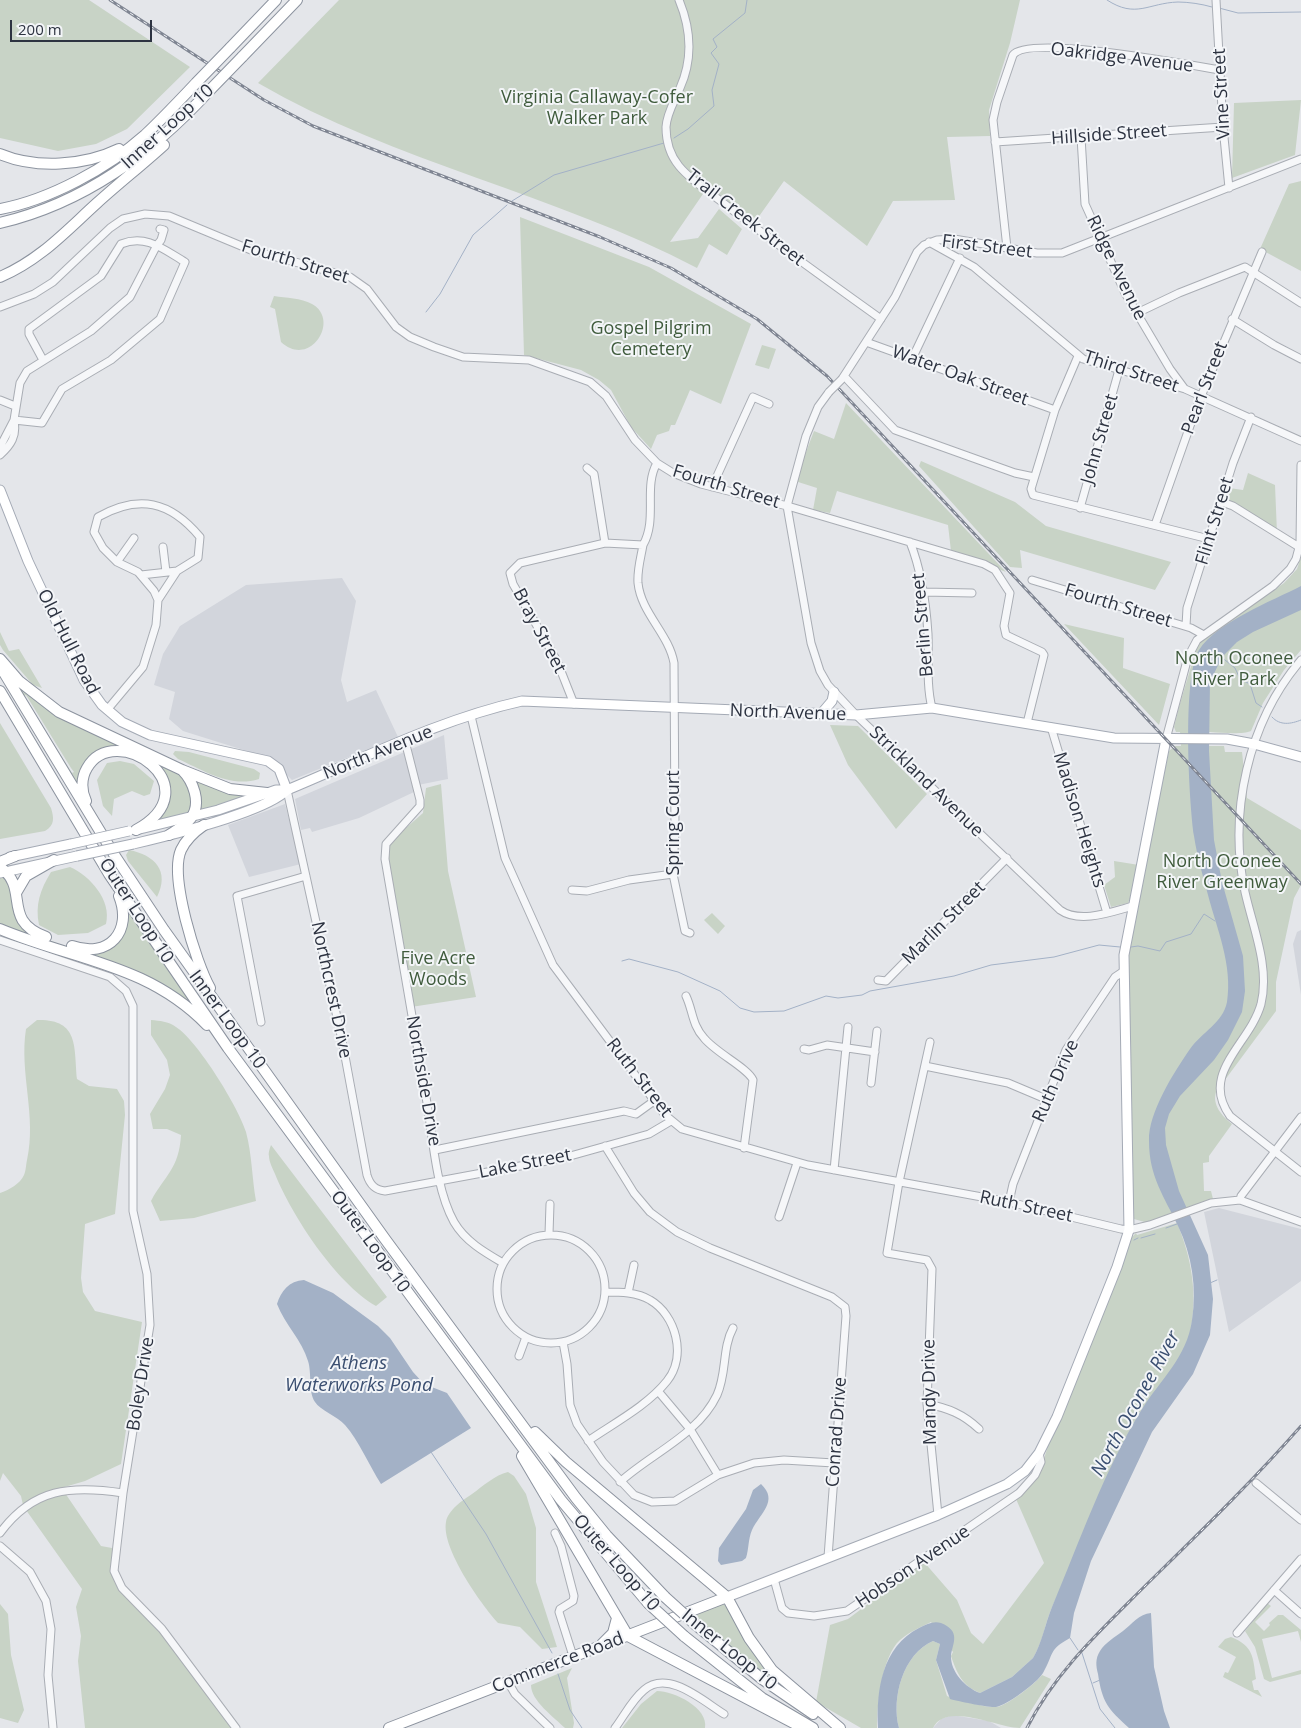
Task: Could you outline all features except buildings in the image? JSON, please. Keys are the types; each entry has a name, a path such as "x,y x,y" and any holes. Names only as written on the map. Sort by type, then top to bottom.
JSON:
{"highway":[{"path":"0,209 29,202 69,184 103,166 144,136 276,0"},
{"name":"Inner Loop 10","path":"0,224 59,204 106,180 142,155 187,115 297,0"},
{"path":"0,277 26,263 64,236 97,203 172,138 187,115"},
{"path":"0,154 40,164 69,163 117,150 144,136"},
{"path":"0,658 19,681 59,712 182,770 230,789 267,793"},
{"name":"Inner Loop 10","path":"0,666 95,823 164,930 385,1239 607,1536 665,1598 696,1625 762,1679 838,1728"},
{"name":"Outer Loop 10","path":"0,691 109,874 228,1048 561,1500 648,1603 684,1636 762,1698 813,1728"},
{"path":"95,823 84,797 84,775 97,757 104,753 120,750 150,763 160,773 165,783 166,794 161,810 152,820 133,830"},
{"path":"169,835 192,818 195,807 195,791 182,770"},
{"path":"204,825 188,838 181,850 178,861 178,880 196,956 208,984 238,1034"},
{"path":"0,860 15,856"},
{"path":"15,896 26,876 54,860"},
{"path":"2,871 14,885 17,914 31,931 77,948 94,950 113,941 120,932 123,921 122,902 109,874"},
{"path":"0,929 139,976 184,1003 228,1048"},
{"path":"502,1395 537,1434 566,1462 727,1597 749,1638 772,1670 838,1728"},
{"path":"497,1414 628,1636 803,1728"},
{"name":"Commerce Road","path":"389,1728 727,1597"},
{"path":"601,1646 613,1633 617,1618"}],"main road":[{"name":"Old Hull Road","path":"0,490 28,562 84,680 107,710 129,726 150,735 268,761 279,769 287,790"},
{"path":"821,714 832,701 834,692"},
{"name":"North Avenue","path":"2,871 134,844 204,825 280,797 287,790 405,741 471,716 522,701 675,709 856,715 932,708 1027,722 1114,738 1166,740 1179,738 1227,739 1254,744 1301,757"},
{"path":"727,1597 938,1515 1007,1484 1025,1471 1039,1453 1057,1417 1117,1267 1129,1230 1124,971 1126,938 1166,740"},
{"name":"North Avenue","path":"15,856 192,818 276,790 287,790"}],"street":[{"name":"Trail Creek Street","path":"679,0 687,22 689,52 683,83 670,110 666,124 668,146 675,160 692,179 881,319"},
{"name":"Vine Street","path":"1216,0 1223,127 1229,188"},
{"name":"Oakridge Avenue","path":"995,142 993,120 996,102 1012,55 1023,48 1088,50 1220,70"},
{"name":"Hillside Street","path":"995,142 1223,127"},
{"name":"Ridge Avenue","path":"1081,137 1085,204 1099,238 1137,313 1170,369 1185,389"},
{"path":"995,142 1004,207 1007,248"},
{"name":"First Street","path":"787,506 806,436 818,407 843,378 900,289 917,252 929,242 944,239 1052,254 1070,251 1301,159"},
{"name":"Fourth Street","path":"0,307 34,294 53,282 110,228 123,219 145,214 169,216 251,250 350,277 367,289 396,327 410,337 434,348 463,357 529,360 590,382 606,396 630,434 657,463 673,473 712,487 787,506 989,566 1002,578 1010,593 1004,626 1006,635 1042,652 1044,655 1027,722"},
{"path":"14,420 42,423 62,389 112,360 160,319 185,262 157,245 136,239 121,244 101,276 29,329 29,334 43,360"},
{"name":"Third Street","path":"929,242 960,258 1008,294 1055,333 1078,356 1087,361 1185,389 1301,441"},
{"path":"0,455 12,442 16,432 14,420 20,383 27,371 91,331 130,297 157,245"},
{"name":"Pearl Street","path":"1155,525 1201,397 1232,319 1262,252"},
{"path":"912,359 960,258"},
{"path":"1137,313 1179,293 1248,267 1301,303"},
{"path":"1232,319 1301,359"},
{"name":"Water Oak Street","path":"866,342 1055,410"},
{"path":"1078,356 1055,410 1034,477 1031,489 1033,495 1209,539"},
{"name":"John Street","path":"1080,508 1120,370"},
{"path":"843,378 896,430 1015,473 1034,477"},
{"path":"712,487 753,397 768,404"},
{"path":"0,400 16,406"},
{"name":"Flint Street","path":"1186,626 1187,608 1222,502 1232,463 1251,417"},
{"path":"0,447 14,420"},
{"path":"643,545 648,536 651,519 651,480 657,463"},
{"path":"1166,740 1188,657 1202,634 1273,586 1290,569 1299,547 1301,465"},
{"path":"586,468 594,474 605,543"},
{"path":"1222,502 1233,506 1299,547"},
{"path":"107,710 143,667 156,626 158,600 154,591 140,574 117,562 103,548 94,532 98,517 116,507 142,503 164,507 185,520 200,537 198,558 177,571 158,600"},
{"name":"Strickland Avenue","path":"787,506 814,655 823,678 834,692 1041,893 1069,916 1107,913 1133,906"},
{"path":"117,562 134,538"},
{"name":"Berlin Street","path":"910,542 918,563 924,592 932,708"},
{"name":"Bray Street","path":"574,704 557,661 513,584 510,573 516,564 605,543 643,545"},
{"name":"Spring Court","path":"643,545 638,584 642,600 673,658 676,676 675,830 672,874 685,931 690,933"},
{"path":"163,547 166,572"},
{"path":"140,574 177,571"},
{"name":"Fourth Street","path":"1032,580 1186,626 1202,634"},
{"path":"924,592 972,593"},
{"path":"1301,660 1270,706 1254,744 1238,830 1239,861 1264,979 1260,1005 1221,1076 1219,1090 1223,1105 1230,1116 1301,1172"},
{"name":"Ruth Street","path":"471,716 505,858 553,965 670,1121 682,1128 797,1163 1009,1202 1129,1230"},
{"name":"Madison Heights","path":"1051,727 1107,913"},
{"name":"Northside Drive","path":"405,741 420,806 386,844 385,859 435,1150 446,1203 460,1230 479,1249 503,1263"},
{"name":"Northcrest Drive","path":"287,790 342,1040 366,1175 369,1183 375,1188"},
{"name":"Marlin Street","path":"878,980 886,981 893,976 911,955 1006,858"},
{"path":"572,890 587,891 629,880 672,874"},
{"path":"261,1022 237,896 306,876"},
{"name":"Boley Drive","path":"0,940 110,977 121,985 130,998 135,1029 133,1210 147,1274 150,1325 123,1493 114,1564 118,1582 162,1629 236,1728"},
{"name":"Ruth Drive","path":"1009,1202 1013,1184 1066,1050 1115,977 1124,971"},
{"path":"686,996 694,1026 726,1058 750,1073 753,1080 744,1148"},
{"path":"834,1170 848,1027"},
{"path":"871,1083 877,1031"},
{"path":"899,1182 930,1042"},
{"path":"804,1049 809,1050 827,1046 875,1052"},
{"path":"924,1066 1008,1083 1046,1099"},
{"path":"435,1150 624,1111 636,1114 654,1101"},
{"path":"1240,1200 1241,1196 1301,1117"},
{"name":"Lake Street","path":"375,1188 385,1192 563,1158 649,1134 670,1121"},
{"name":"Conrad Drive","path":"605,1146 634,1193 650,1212 677,1232 757,1268 832,1297 845,1307 846,1316 828,1557"},
{"path":"780,1217 797,1163"},
{"name":"Mandy Drive","path":"899,1182 887,1253 927,1260 932,1270 927,1404 938,1515"},
{"path":"1129,1230 1222,1201 1240,1200 1301,1222"},
{"path":"549,1234 550,1204"},
{"path":"1128,1215 1134,1223 1146,1226"},
{"path":"549,1234 564,1236 578,1242 589,1251 598,1263 604,1277 605,1292 600,1312 590,1326 578,1336 562,1342 539,1342 526,1337 512,1327 502,1313 497,1296 497,1279 503,1263 513,1250 526,1240 549,1234"},
{"path":"628,1293 634,1265"},
{"path":"588,1442 658,1391 669,1378 676,1364 677,1346 675,1330 662,1310 649,1299 628,1293 605,1292"},
{"path":"620,1482 636,1468 690,1429 705,1413 717,1395 725,1372 728,1337 733,1328"},
{"path":"519,1356 526,1337"},
{"path":"562,1342 567,1364 570,1405 577,1424 588,1442 620,1482 634,1496 652,1502 674,1501 718,1476 754,1463 784,1460 834,1463"},
{"path":"658,1391 690,1429 718,1476"},
{"path":"927,1404 947,1408 963,1416 979,1429"},
{"name":"Hobson Avenue","path":"774,1579 782,1608 788,1613 814,1616 847,1612 1019,1493 1035,1475 1041,1462 1039,1453"},
{"path":"1256,1483 1301,1520"},
{"path":"0,1533 22,1509 52,1493 78,1488 123,1493"},
{"path":"555,1533 561,1546 574,1596 573,1601 560,1609 559,1612 573,1656"},
{"path":"0,1546 30,1572 46,1602 51,1630 48,1675 53,1728"},
{"path":"1237,1633 1301,1558"},
{"path":"1274,1590 1301,1614"},
{"path":"508,1682 515,1694 550,1728"},
{"path":"615,1728 642,1692 658,1683 674,1684 724,1714"}],"shaded area":[{"path":"342,578 356,601 341,680 347,702 376,690 398,737 292,780 286,774 281,764 269,758 183,731 169,719 175,692 154,685 163,654 180,626 246,585"},
{"path":"444,735 448,779 413,786 414,792 359,818 312,832 310,828 301,830 295,799"},
{"path":"285,804 301,864 249,877 228,825"},
{"path":"1301,930 1301,995 1293,944 1297,932"},
{"path":"1219,1208 1301,1229 1301,1281 1229,1332 1204,1212"},
{"path":"952,1715 989,1721 1001,1728 933,1728 941,1719"}],"green space":[{"path":"0,0 89,0 190,67 127,129 96,144 58,151 0,138"},
{"name":"Virginia Callaway-Cofer Walker Park","path":"339,0 1020,0 1010,43 989,110 990,136 947,137 955,200 893,201 867,246 784,181 755,222 687,170 683,174 705,191 670,242 698,238 719,209 742,229 727,255 709,244 697,268 643,242 588,219 365,135 311,111 258,83"},
{"path":"1301,100 1295,155 1232,178 1234,103"},
{"path":"1301,181 1301,271 1260,249 1289,184"},
{"name":"Gospel Pilgrim Cemetery","path":"520,217 649,267 751,324 721,404 690,390 675,425 671,425 669,431 657,435 651,449 631,427 611,390 599,380 581,370 524,355"},
{"path":"274,296 308,302 320,311 323,320 323,330 311,346 302,350 292,349 281,342 275,309 270,307"},
{"path":"762,345 776,349 769,369 755,365"},
{"path":"846,403 1006,572 951,551 948,525 837,491 830,513 813,510 817,488 795,481 814,431 834,439"},
{"path":"921,461 1015,502 1046,526 1171,562 1155,590 1020,550 1022,568 1010,567 919,466"},
{"path":"1248,473 1275,485 1277,533 1226,500 1229,488 1243,490"},
{"name":"North Oconee River Greenway","path":"1301,557 1301,650 1284,670 1263,703 1251,731 1231,733 1190,731 1209,751 1209,746 1224,746 1225,752 1242,752 1247,798 1301,830 1301,885 1294,898 1276,982 1276,1011 1216,1092 1215,1101 1221,1114 1232,1124 1209,1156 1209,1162 1203,1163 1204,1191 1211,1191 1213,1199 1148,1223 1134,1219 1133,1216 1127,965 1133,924 1169,751 1175,746 1181,746 1180,732 1176,732 1174,727 1198,643 1284,583 1297,569"},
{"path":"1064,624 1124,638 1123,668 1170,684 1159,725"},
{"path":"0,632 9,651 19,649 42,688 33,685 3,650 0,645"},
{"path":"13,681 177,770 192,789 190,815 152,823 163,810 168,796 169,789 164,774 159,767 108,749 80,781 75,783","holes":["26,695 74,772 72,773 24,696"]},
{"path":"0,723 51,808 53,821 51,826 45,831 0,839"},
{"path":"830,725 858,726 927,794 896,829 848,765"},
{"path":"175,751 189,752 254,769 260,773 259,779 238,781 218,777 178,759 173,754"},
{"path":"120,761 134,764 154,781 150,794 144,796 132,791 114,799 112,816 103,806 97,780 107,763"},
{"path":"190,776 248,795 195,814"},
{"name":"Five Acre Woods","path":"441,784 448,871 476,997 411,1007 388,854 389,843 423,813 426,788"},
{"path":"129,850 146,856 158,866 162,879 157,897 128,861 126,855"},
{"path":"1114,861 1139,865 1135,888 1128,903 1111,907 1104,885 1115,877"},
{"path":"70,867 85,876 98,890 106,906 106,924 88,933 58,935 39,925 38,904 41,891 51,872"},
{"path":"6,875 34,935 77,950 104,949 126,913 129,913 192,1002 190,1005 183,1000 0,926 0,876"},
{"path":"712,913 725,926 718,934 704,920"},
{"path":"37,1020 61,1024 72,1037 77,1079 89,1086 117,1089 124,1101 125,1115 115,1214 85,1224 81,1278 83,1292 95,1311 142,1322 121,1464 85,1481 44,1493 23,1505 21,1496 3,1473 0,1481 0,1193 17,1184 25,1172 30,1144 30,1127 24,1045 26,1029"},
{"path":"151,1020 170,1024 185,1034 206,1060 235,1107 246,1132 250,1149 256,1201 194,1218 160,1221 151,1201 174,1164 180,1147 181,1135 167,1129 153,1129 150,1114 165,1089 170,1075 167,1060 151,1035"},
{"path":"271,1145 387,1297 376,1306 346,1282 304,1228 292,1209 271,1165 269,1150"},
{"path":"1177,1223 1190,1264 1192,1277 1192,1320 1187,1345 1176,1365 1141,1411 1116,1458 1050,1612 1033,1658 1012,1677 980,1693 964,1683 951,1656 953,1652 931,1622 911,1632 894,1647 882,1681 877,1728 861,1728 816,1702 830,1625 848,1619 924,1562 957,1600 971,1633 983,1644 1044,1563 1016,1499 1038,1477 1049,1443 1130,1239 1136,1233 1137,1235"},
{"path":"508,1472 514,1476 526,1494 536,1528 536,1582 557,1647 542,1649 520,1627 498,1623 464,1575 446,1533 447,1518 460,1502 489,1481"},
{"path":"65,1493 101,1546 112,1548 112,1572 115,1583 158,1627 232,1728 85,1728 78,1661 81,1636 76,1607 82,1589 26,1510 44,1499"},
{"path":"1267,1603 1271,1606 1255,1622 1264,1631 1270,1625 1269,1623 1278,1615 1283,1615 1301,1630 1301,1642 1298,1631 1262,1639 1272,1678 1301,1670 1301,1674 1270,1682 1264,1679 1255,1647 1245,1631"},
{"path":"0,1604 8,1614 11,1655 24,1710 18,1723 0,1718"},
{"path":"723,1604 727,1606 777,1680 774,1683 699,1623 697,1614"},
{"path":"1231,1637 1244,1644 1251,1654 1256,1679 1252,1681 1254,1690 1258,1690 1262,1697 1223,1677 1225,1672 1228,1673 1236,1657 1218,1647 1225,1639"},
{"path":"933,1641 940,1644 936,1660 947,1696 952,1698 979,1705 997,1707 1021,1694 1042,1675 1051,1679 1020,1728 960,1716 940,1720 933,1728 899,1728 897,1704 902,1678 914,1656"},
{"path":"572,1668 567,1678 574,1723 573,1728 565,1728 539,1703 532,1691 531,1685"},
{"path":"657,1691 681,1697 689,1702 702,1714 705,1728 622,1728 641,1704"}],"water":[{"path":"1301,586 1301,610 1253,632 1237,642 1222,657 1210,682 1209,751 1214,840 1222,882 1243,956 1245,991 1242,1012 1228,1040 1214,1060 1180,1096 1169,1114 1165,1128 1166,1145 1179,1191 1208,1255 1213,1299 1210,1335 1193,1374 1152,1432 1091,1561 1074,1613 1070,1638 1055,1649 1040,1677 1001,1706 992,1707 950,1699 936,1660 940,1644 933,1641 914,1656 902,1678 897,1704 899,1728 878,1728 880,1685 889,1658 907,1636 925,1625 938,1622 951,1630 954,1638 951,1655 953,1667 964,1683 980,1693 1012,1677 1033,1658 1083,1531 1116,1456 1142,1409 1179,1357 1185,1345 1192,1320 1194,1296 1192,1272 1183,1237 1154,1176 1150,1154 1150,1130 1157,1106 1177,1069 1190,1049 1217,1022 1225,1009 1228,988 1226,961 1194,836 1188,740 1190,685 1199,650 1218,630 1246,613"},
{"name":"Athens Waterworks Pond","path":"304,1280 333,1293 378,1326 390,1338 413,1372 424,1384 447,1393 471,1428 381,1484 350,1431 338,1419 315,1402 305,1353 277,1304 286,1288 294,1282"},
{"path":"761,1484 766,1490 768,1502 752,1530 746,1558 742,1561 721,1565 718,1561 719,1548 746,1509 753,1490"},
{"path":"1151,1613 1154,1667 1170,1728 1129,1728 1111,1710 1104,1698 1097,1668 1098,1654 1107,1643 1139,1617"}],"waterway":[{"path":"674,138 688,129 714,106 712,90 719,64 711,53 717,47 713,39 745,13 747,0"},
{"path":"1107,0 1117,6 1134,9 1178,2 1212,7"},
{"path":"1219,8 1238,13 1301,12"},
{"path":"512,201 554,175 664,143"},
{"path":"426,312 440,294 473,235 507,205"},
{"path":"1220,656 1235,668 1240,679 1250,684 1256,703 1262,707"},
{"path":"1272,717 1278,722 1286,723 1301,720"},
{"path":"1131,947 1138,946 1160,951 1166,942 1191,934 1204,914 1215,921"},
{"path":"622,961 629,959 678,972 720,991 740,1008 754,1012 784,1011 826,996 838,998 862,995 870,991 954,976 991,965 1054,957 1099,945 1120,947"},
{"path":"1166,1228 1177,1224"},
{"path":"1141,1238 1155,1234"},
{"path":"1134,1240 1138,1238"},
{"path":"1210,1283 1217,1280"},
{"path":"431,1452 486,1534 552,1653"},
{"path":"1070,1638 1078,1650"},
{"path":"1082,1653 1100,1709 1115,1728"},
{"path":"558,1674 570,1710 582,1728"},
{"path":"1093,1683 1100,1680"}],"railway":[{"path":"110,0 264,100 313,126 600,237 671,268 757,319 827,376 1301,884"},
{"path":"1027,1728 1051,1688 1080,1652 1244,1488 1301,1426"}],"park label":[{"name":"North Oconee River Park","path":"1234,670"}],"water label":[{"name":"North Oconee River","path":"1136,1404"}]}
